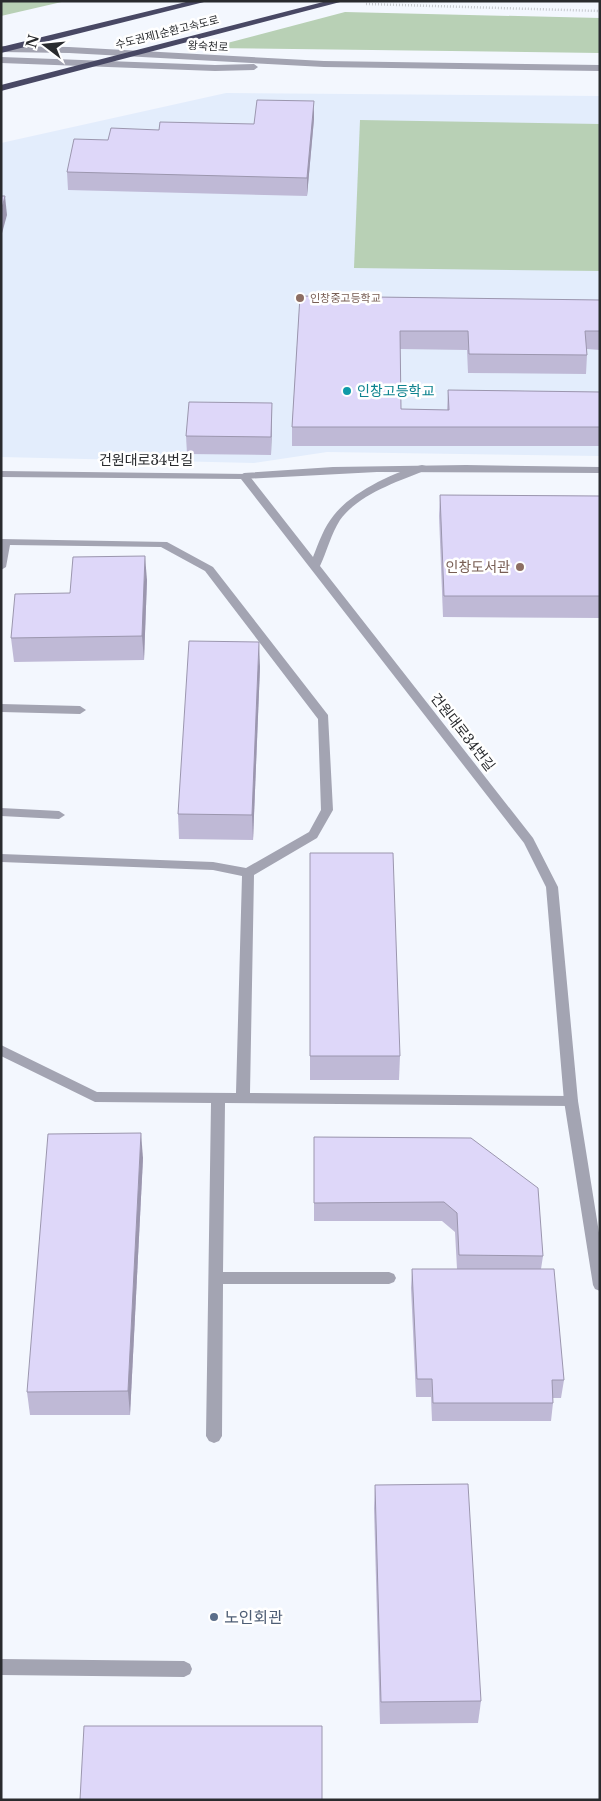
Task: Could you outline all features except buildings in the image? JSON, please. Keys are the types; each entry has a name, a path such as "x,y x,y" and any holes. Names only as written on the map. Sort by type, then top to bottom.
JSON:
{"highway":[{"name":"수도권제1순환고속도로","path":"1,50 203,1"},
{"name":"수도권제1순환고속도로","path":"1,88 339,1"}],"street":[{"name":"왕숙천로","path":"1,50 69,50 324,64 600,68"},
{"name":"왕숙천로","path":"1,60 215,68 324,64"},
{"path":"315,565 327,534 338,517 354,501 422,468"},
{"path":"244,476 314,470 422,468 600,470"},
{"name":"건원대로34번길","path":"1,474 244,476 529,841 552,887 572,1101 600,1285"},
{"path":"1,567 3,542 163,544 209,569 324,718 327,810 313,835 248,873 214,866 1,858"},
{"path":"1,708 80,710"},
{"path":"1,812 59,815"},
{"path":"243,1098 248,873"},
{"path":"1,1050 95,1097 572,1101"},
{"path":"214,1436 218,1098"},
{"path":"217,1278 389,1278"},
{"path":"1,1667 184,1669"}],"path":[{"path":"362,4 600,11"}],"shaded area":[{"name":"인창중고등학교","path":"226,93 600,96 600,456 327,452 254,463 1,457 1,143"}],"green space":[{"path":"1,1 66,1 1,16"},
{"path":"345,12 600,18 600,53 208,48"},
{"path":"360,120 600,124 600,271 354,268"}],"place":[{"name":"인창중고등학교","path":"300,298"},
{"name":"인창고등학교","path":"347,391"},
{"name":"인창도서관","path":"520,567"},
{"name":"노인회관","path":"214,1617"}]}
